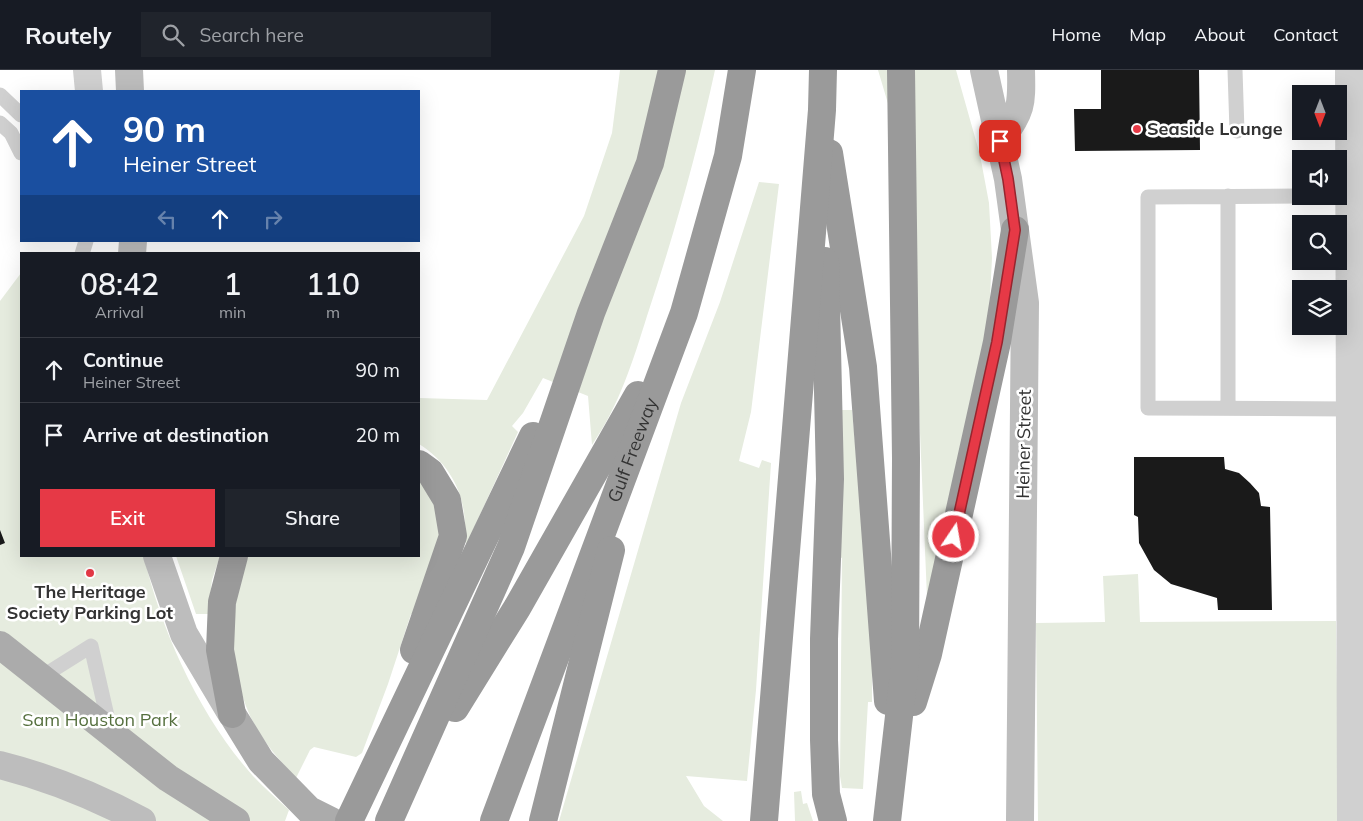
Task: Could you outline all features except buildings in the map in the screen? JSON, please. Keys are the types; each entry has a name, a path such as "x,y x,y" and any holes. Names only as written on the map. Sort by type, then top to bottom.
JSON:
{"highway":[{"path":"349,821 369,777 551,412 650,163 672,70"},
{"name":"Gulf Freeway","path":"494,821 644,415 684,313 728,156 742,70"},
{"path":"823,70 822,110 830,479 824,639 824,740 826,794 833,821"},
{"path":"887,821 905,664 906,458 901,70"},
{"path":"822,110 863,367 893,768"},
{"path":"764,821 822,110"},
{"path":"893,768 930,644 997,342 1015,230"},
{"path":"403,792 517,608 684,313"},
{"path":"389,821 511,547 551,412"},
{"path":"543,821 644,415"},
{"path":"369,777 453,536 447,500 430,472 420,465"},
{"path":"232,714 220,650 222,602 234,557"}],"main road":[{"path":"0,645 168,778 236,821"},
{"path":"232,714 261,761 309,810 331,821"}],"street":[{"path":"87,70 90,90"},
{"path":"129,70 130,90"},
{"name":"Heiner Street","path":"984,70 1008,179 1025,303 1020,821"},
{"path":"1000,141 1020,111 1022,100 1021,70"},
{"path":"1345,205 1356,298 1350,409 1351,821"},
{"path":"157,557 184,634 232,714"},
{"path":"0,765 33,773 96,796 142,821"}],"lane":[{"path":"1235,70 1237,132"},
{"path":"0,95 20,114"},
{"path":"8,130 20,151"},
{"path":"1228,196 1228,408"},
{"path":"1292,196 1148,197 1148,408 1350,409"},
{"path":"40,678 91,646 111,733"}],"green space":[{"path":"620,70 715,70 701,132 666,255 636,350 610,415 592,445 588,396 543,378 523,413 512,426 518,432 467,543 464,542 464,513 456,486 442,463 420,445 420,398 487,400 584,216 612,133"},
{"path":"878,70 956,70 980,155 989,203 992,258 989,316 927,597 909,174"},
{"path":"759,182 779,184 751,412 739,461 759,468 762,460 771,463 756,690 747,781 686,776 704,806 723,821 559,821 681,403 720,302"},
{"name":"Sam Houston Park","path":"20,274 20,557 144,557 161,614 185,673 216,728 234,753 257,780 289,810 285,821 0,821 0,301"},
{"path":"841,410 852,410 866,559 872,654 872,702 868,702 863,789 842,788 840,776 842,558 839,557"},
{"path":"420,480 435,502 440,541 415,615 411,614 388,684 362,753 356,757 314,747 310,750 296,778 262,737 250,717 242,695 237,672 234,624 241,578 248,557 420,557"},
{"path":"176,557 220,557 212,580 208,614 196,614"},
{"path":"1138,574 1140,622 1336,621 1339,821 1038,821 1036,623 1105,622 1103,576"},
{"path":"801,791 803,804 807,803 813,821 795,821 794,792"}],"place":[{"name":"Seaside Lounge","path":"1137,129"},
{"name":"The Heritage Society Parking Lot","path":"90,573"}],"route":[{"path":"954,537 997,342 1015,230 1008,179 1000,141"}]}
